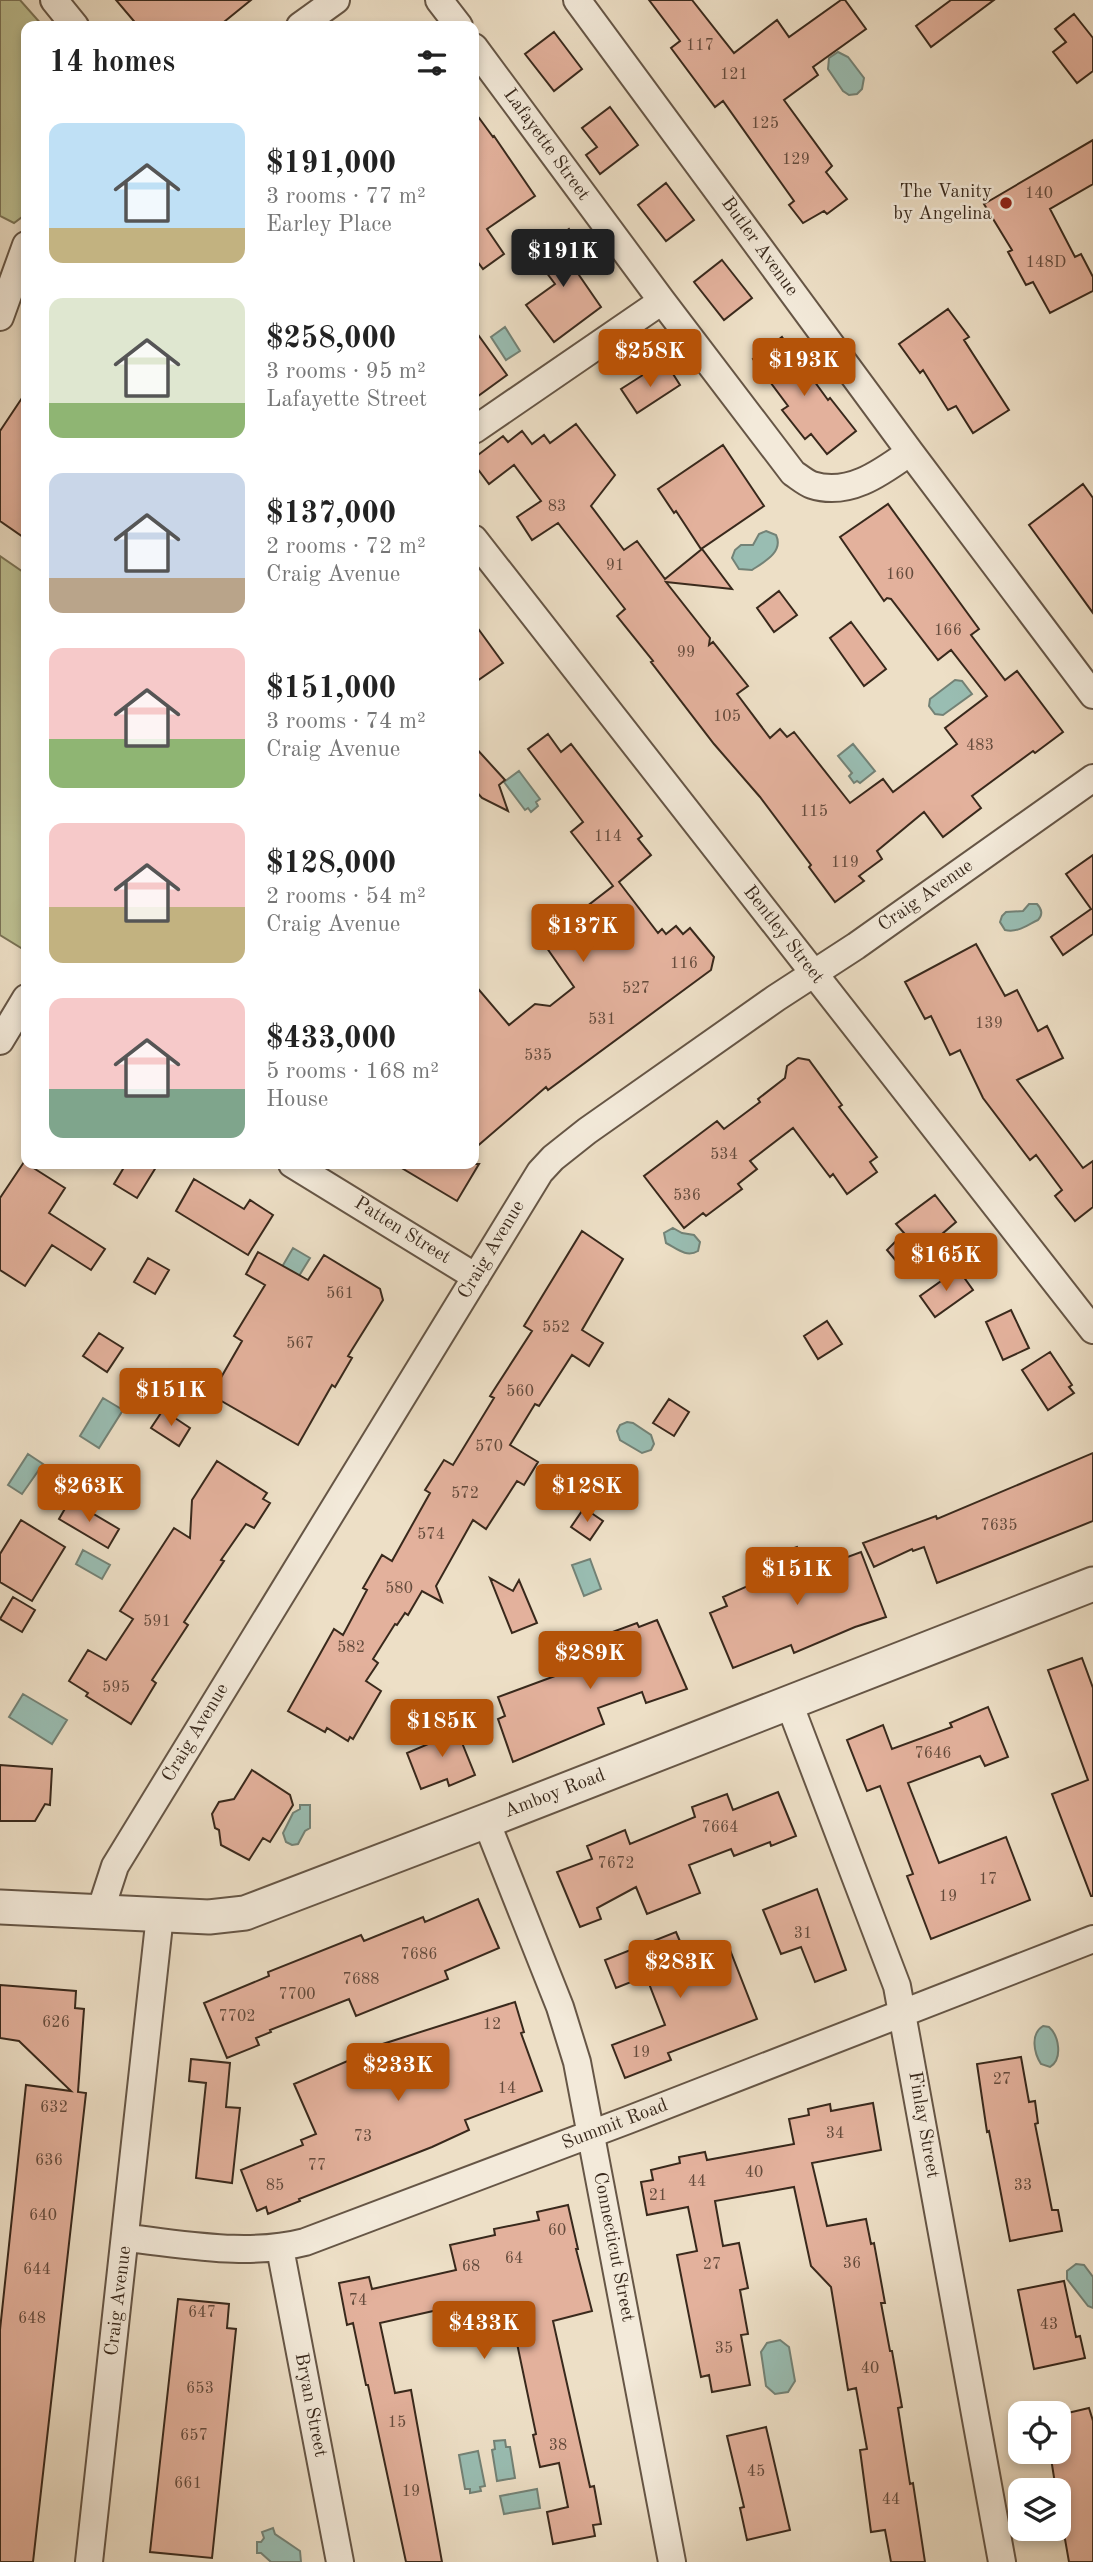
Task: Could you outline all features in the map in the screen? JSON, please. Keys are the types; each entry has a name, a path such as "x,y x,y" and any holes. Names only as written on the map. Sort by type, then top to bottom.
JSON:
{"street":[{"path":"54,0 71,21"},
{"path":"307,21 336,0"},
{"path":"439,0 455,21"},
{"name":"Butler Avenue","path":"577,0 1093,695"},
{"name":"Lafayette Street","path":"479,54 793,473 812,485 840,487 867,480 910,452"},
{"path":"0,317 21,259"},
{"path":"479,427 662,301"},
{"name":"Bentley Street","path":"479,545 1093,1330"},
{"name":"Craig Avenue","path":"100,1912 115,1866 530,1186 553,1158 587,1131 813,973 856,946 1093,778"},
{"path":"0,1041 21,1008"},
{"name":"Patten Street","path":"300,1169 476,1276"},
{"name":"Amboy Road","path":"0,1908 160,1915 209,1916 245,1913 1093,1584"},
{"name":"Finlay Street","path":"789,1703 893,1973 903,2014 1002,2562"},
{"name":"Connecticut Street","path":"486,1821 566,2025 591,2134 672,2562"},
{"name":"Craig Avenue","path":"89,2562 160,1915"},
{"name":"Summit Road","path":"126,2238 253,2250 280,2248 320,2237 1093,1939"},
{"name":"Bryan Street","path":"280,2248 340,2562"}],"green space":[{"path":"0,0 20,0 39,21 21,21 21,218 14,223 0,216"},
{"path":"0,556 21,571 21,948 0,935"}],"water":[{"path":"838,52 848,57 864,78 862,89 857,94 849,95 843,91 828,69 829,58"},
{"path":"505,327 520,351 506,360 491,337"},
{"path":"766,531 776,535 778,541 775,551 752,570 739,569 732,558 735,550 741,545 753,545 759,534"},
{"path":"955,680 962,681 972,694 943,715 935,714 929,706 930,699"},
{"path":"853,744 875,771 860,783 854,783 849,776 852,773 838,756"},
{"path":"519,771 540,799 536,802 538,806 531,812 528,808 525,810 504,782"},
{"path":"1029,904 1037,904 1040,908 1038,920 1018,929 1005,930 1000,922 1002,916 1006,912 1023,911"},
{"path":"673,1228 694,1235 700,1242 698,1251 685,1253 666,1243 664,1233"},
{"path":"293,1248 310,1258 288,1294 272,1284"},
{"path":"103,1398 123,1410 99,1448 80,1436"},
{"path":"627,1422 651,1435 654,1444 651,1450 642,1453 620,1440 617,1431 620,1425"},
{"path":"28,1454 43,1464 22,1494 8,1485"},
{"path":"577,1479 606,1496 599,1508 582,1498 571,1496 570,1491"},
{"path":"83,1550 110,1565 102,1579 76,1564"},
{"path":"590,1559 601,1589 584,1596 572,1565"},
{"path":"23,1694 67,1720 52,1744 9,1717"},
{"path":"300,1805 310,1805 310,1828 305,1831 298,1844 292,1845 286,1842 283,1833"},
{"path":"1043,2026 1052,2031 1058,2047 1057,2059 1050,2067 1041,2064 1035,2049 1036,2034"},
{"path":"1076,2264 1084,2265 1093,2277 1093,2308 1088,2306 1067,2279 1067,2271"},
{"path":"780,2340 789,2347 795,2381 788,2392 775,2394 766,2386 761,2352 767,2343"},
{"path":"505,2440 506,2447 510,2447 515,2478 497,2481 492,2450 495,2449 494,2441"},
{"path":"478,2451 485,2486 480,2487 481,2491 470,2493 470,2489 465,2489 459,2455"},
{"path":"537,2489 540,2508 504,2514 500,2496"},
{"path":"273,2528 275,2534 300,2551 301,2562 271,2562 261,2553 257,2553 257,2542 264,2538 262,2532"}],"building":[{"path":"116,0 251,0 225,21 134,21"},
{"path":"649,0 692,0 734,53 777,20 789,37 841,0 845,0 866,29 813,67 818,75 784,100 832,166 826,172 847,199 827,214 824,211 803,223 789,205 794,201 723,101 715,107 671,48 680,41"},
{"path":"951,0 994,0 931,47 916,26"},
{"path":"1074,14 1093,38 1093,71 1077,83 1053,52 1066,42 1055,29"},
{"path":"554,32 582,69 554,91 525,54"},
{"path":"610,107 638,145 600,174 586,155 597,147 582,128"},
{"path":"479,118 535,196 487,229 504,254 483,269 479,264"},
{"path":"1093,140 1093,184 1050,209 1075,257 1081,254 1093,277 1093,291 1050,313 1033,282 1026,285 1008,252 1012,250 984,204"},
{"path":"666,183 694,220 666,241 638,205"},
{"path":"569,229 585,250 570,262 601,307 554,342 526,305 555,284 534,256"},
{"path":"722,260 752,298 724,320 694,282"},
{"path":"948,309 969,337 964,340 1009,410 973,433 956,406 948,410 923,370 920,373 899,344"},
{"path":"479,336 507,375 479,395"},
{"path":"782,337 828,400 830,398 856,431 827,454 811,434 805,439 782,410 788,406 753,359"},
{"path":"668,366 680,385 637,413 621,389 646,373 650,378"},
{"path":"21,400 21,536 0,521 0,431"},
{"path":"576,424 615,475 591,506 624,550 637,541 665,579 702,549 732,589 666,582 710,638 709,645 713,642 748,686 737,694 770,738 780,729 787,737 794,732 850,803 883,779 893,792 957,744 945,728 987,696 951,650 938,660 891,599 884,601 840,537 888,504 979,629 971,635 1005,680 1017,671 1063,732 972,796 981,808 943,837 924,812 877,851 882,859 859,876 864,881 835,902 760,797 714,744 617,616 625,609 558,523 532,540 517,517 541,501 514,465 489,484 479,471 479,454 503,436 508,442 522,431 532,444 544,435 550,443"},
{"path":"723,445 764,506 701,549 658,489"},
{"path":"1083,484 1093,498 1093,613 1029,525"},
{"path":"779,591 797,615 774,632 757,608"},
{"path":"851,622 886,669 864,686 830,638"},
{"path":"479,630 503,663 479,680"},
{"path":"548,734 561,752 571,744 642,836 638,839 651,855 619,882 658,933 662,929 666,934 676,926 683,934 690,928 714,957 711,970 548,1090 546,1087 479,1145 479,990 509,1025 535,1004 550,1006 574,987 542,941 613,886 571,832 583,822 528,749"},
{"path":"479,751 505,780 499,785 508,811 479,795"},
{"path":"1093,855 1093,934 1063,955 1051,937 1091,909 1066,874"},
{"path":"976,944 1005,996 1017,990 1038,1031 1047,1026 1063,1058 1017,1080 1083,1168 1093,1161 1093,1207 1075,1221 1055,1196 1062,1190 1036,1155 1030,1160 983,1098 960,1050 950,1055 931,1016 925,1019 905,982"},
{"path":"798,1058 809,1060 842,1105 839,1107 877,1157 870,1162 877,1172 847,1194 833,1174 830,1177 793,1128 750,1161 757,1169 738,1184 742,1189 706,1216 703,1213 684,1228 644,1176 717,1121 724,1129 760,1102 758,1099 785,1078 787,1066"},
{"path":"21,1166 21,1169 35,1169 65,1188 49,1213 105,1249 91,1270 52,1245 25,1286 0,1270 0,1198"},
{"path":"123,1169 155,1169 137,1198 114,1184"},
{"path":"403,1169 476,1169 457,1201"},
{"path":"194,1179 244,1209 250,1200 273,1215 248,1255 176,1211"},
{"path":"935,1195 956,1222 902,1268 887,1250 904,1233 896,1224"},
{"path":"582,1231 623,1259 582,1330 603,1343 589,1366 572,1355 539,1406 535,1404 510,1445 538,1462 524,1485 517,1481 486,1529 473,1520 436,1586 442,1602 422,1591 408,1615 405,1613 397,1625 395,1624 373,1659 378,1663 366,1681 381,1691 353,1739 350,1737 348,1741 327,1728 325,1732 288,1711 334,1629 343,1635 367,1590 363,1588 382,1555 392,1561 430,1493 425,1490 444,1460 453,1465 494,1398 490,1396 532,1331 524,1326"},
{"path":"258,1252 308,1280 324,1255 380,1289 383,1300 348,1356 352,1358 335,1387 332,1385 298,1445 211,1395 242,1341 234,1336 265,1285 246,1274"},
{"path":"148,1258 169,1270 155,1294 134,1282"},
{"path":"958,1269 973,1290 935,1317 920,1296"},
{"path":"1011,1310 1029,1348 1003,1360 986,1322"},
{"path":"827,1321 842,1344 818,1359 804,1336"},
{"path":"99,1333 123,1348 107,1372 83,1356"},
{"path":"1050,1352 1072,1385 1069,1387 1074,1393 1048,1410 1022,1370"},
{"path":"669,1399 689,1412 674,1436 653,1423"},
{"path":"163,1410 190,1428 179,1446 151,1428"},
{"path":"1093,1453 1093,1521 937,1583 924,1547 913,1551 912,1549 874,1567 863,1543 936,1516 937,1519"},
{"path":"217,1461 267,1493 263,1499 270,1503 254,1528 246,1524 221,1560 224,1561 184,1622 188,1625 152,1680 156,1683 131,1724 86,1696 88,1693 69,1681 88,1650 106,1660 133,1619 120,1611 174,1528 190,1538 192,1500"},
{"path":"70,1500 119,1529 108,1548 59,1519"},
{"path":"584,1508 603,1521 590,1540 571,1527"},
{"path":"21,1520 65,1547 32,1601 0,1582 0,1554"},
{"path":"797,1547 807,1572 861,1552 886,1617 794,1653 791,1645 733,1668 710,1613 727,1606 723,1597 777,1573 771,1556"},
{"path":"490,1578 513,1591 519,1580 537,1623 512,1633"},
{"path":"13,1597 35,1610 22,1632 0,1619"},
{"path":"657,1620 687,1689 646,1703 642,1692 598,1708 604,1724 513,1762 498,1719 505,1716 498,1697 612,1655 604,1635 637,1623 639,1627"},
{"path":"1082,1658 1093,1688 1093,1896 1052,1794 1088,1780 1048,1670"},
{"path":"988,1707 1008,1757 985,1766 980,1756 908,1783 939,1863 1006,1837 1030,1900 931,1939 907,1876 913,1874 880,1786 867,1791 847,1740 883,1725 892,1749 952,1727 950,1723"},
{"path":"454,1723 475,1775 449,1786 447,1779 421,1789 407,1753 433,1742 429,1733"},
{"path":"0,1765 52,1769 50,1805 45,1804 35,1821 0,1821"},
{"path":"252,1770 290,1795 293,1805 270,1842 263,1838 249,1860 221,1845 219,1830 215,1828 212,1814 219,1802 234,1799"},
{"path":"778,1792 796,1836 771,1846 770,1842 734,1856 731,1849 689,1865 700,1893 647,1914 636,1887 597,1908 601,1919 580,1927 557,1872 592,1859 587,1846 625,1830 630,1844 695,1817 692,1807 727,1794 733,1810"},
{"path":"817,1889 846,1970 815,1982 801,1947 781,1954 763,1910"},
{"path":"478,1899 499,1948 445,1971 448,1979 356,2016 349,1999 270,2030 271,2032 256,2038 259,2045 227,2058 204,2003 269,1976 268,1972 361,1935 364,1941 423,1917 425,1922"},
{"path":"676,1932 690,1965 730,1950 757,2019 668,2053 671,2060 625,2078 612,2045 665,2025 646,1976 616,1988 605,1960"},
{"path":"0,1985 76,1991 75,2008 84,2009 78,2092 86,2093 33,2562 0,2562 0,2330 26,2085 71,2091 19,2041 0,2038"},
{"path":"515,2002 524,2032 521,2033 542,2091 465,2120 469,2130 432,2147 299,2199 300,2201 268,2214 266,2207 257,2211 241,2170 303,2145 301,2140 316,2134 294,2084 371,2051 370,2048"},
{"path":"1021,2057 1029,2102 1035,2101 1038,2123 1035,2124 1052,2210 1058,2210 1062,2231 1010,2241 989,2131 987,2132 977,2064"},
{"path":"191,2059 230,2063 226,2107 240,2108 232,2183 196,2178 206,2083 189,2081"},
{"path":"873,2103 881,2150 812,2163 827,2226 866,2219 871,2244 874,2243 885,2303 881,2303 902,2407 898,2408 925,2562 891,2562 885,2530 871,2532 860,2450 867,2449 856,2388 848,2390 831,2287 811,2266 794,2187 715,2201 723,2246 739,2243 748,2288 740,2290 748,2334 741,2335 750,2385 712,2392 709,2375 701,2377 677,2255 697,2251 688,2207 647,2215 641,2182 653,2180 651,2170 680,2163 679,2157 705,2152 707,2160 794,2144 789,2119 809,2115 808,2109 830,2104 831,2111"},
{"path":"568,2205 592,2311 553,2321 590,2487 594,2486 601,2524 593,2525 595,2536 553,2544 547,2512 568,2507 559,2463 540,2467 533,2435 536,2434 514,2329 459,2341 451,2307 380,2323 395,2393 411,2390 442,2562 406,2562 368,2385 353,2323 347,2325 339,2283 369,2277 372,2289 456,2270 450,2245 495,2235 494,2229 539,2220 537,2212"},
{"path":"1064,2281 1076,2337 1080,2336 1085,2358 1034,2369 1018,2290"},
{"path":"178,2299 229,2304 227,2328 236,2329 212,2558 150,2552"},
{"path":"1089,2408 1093,2421 1093,2562 1069,2562 1065,2541 1071,2541 1071,2478 1054,2478 1052,2464 1071,2464 1071,2412"},
{"path":"766,2427 790,2530 747,2540 740,2508 744,2507 727,2436"}],"place":[{"name":"The Vanity by Angelina","path":"1006,203"}]}
